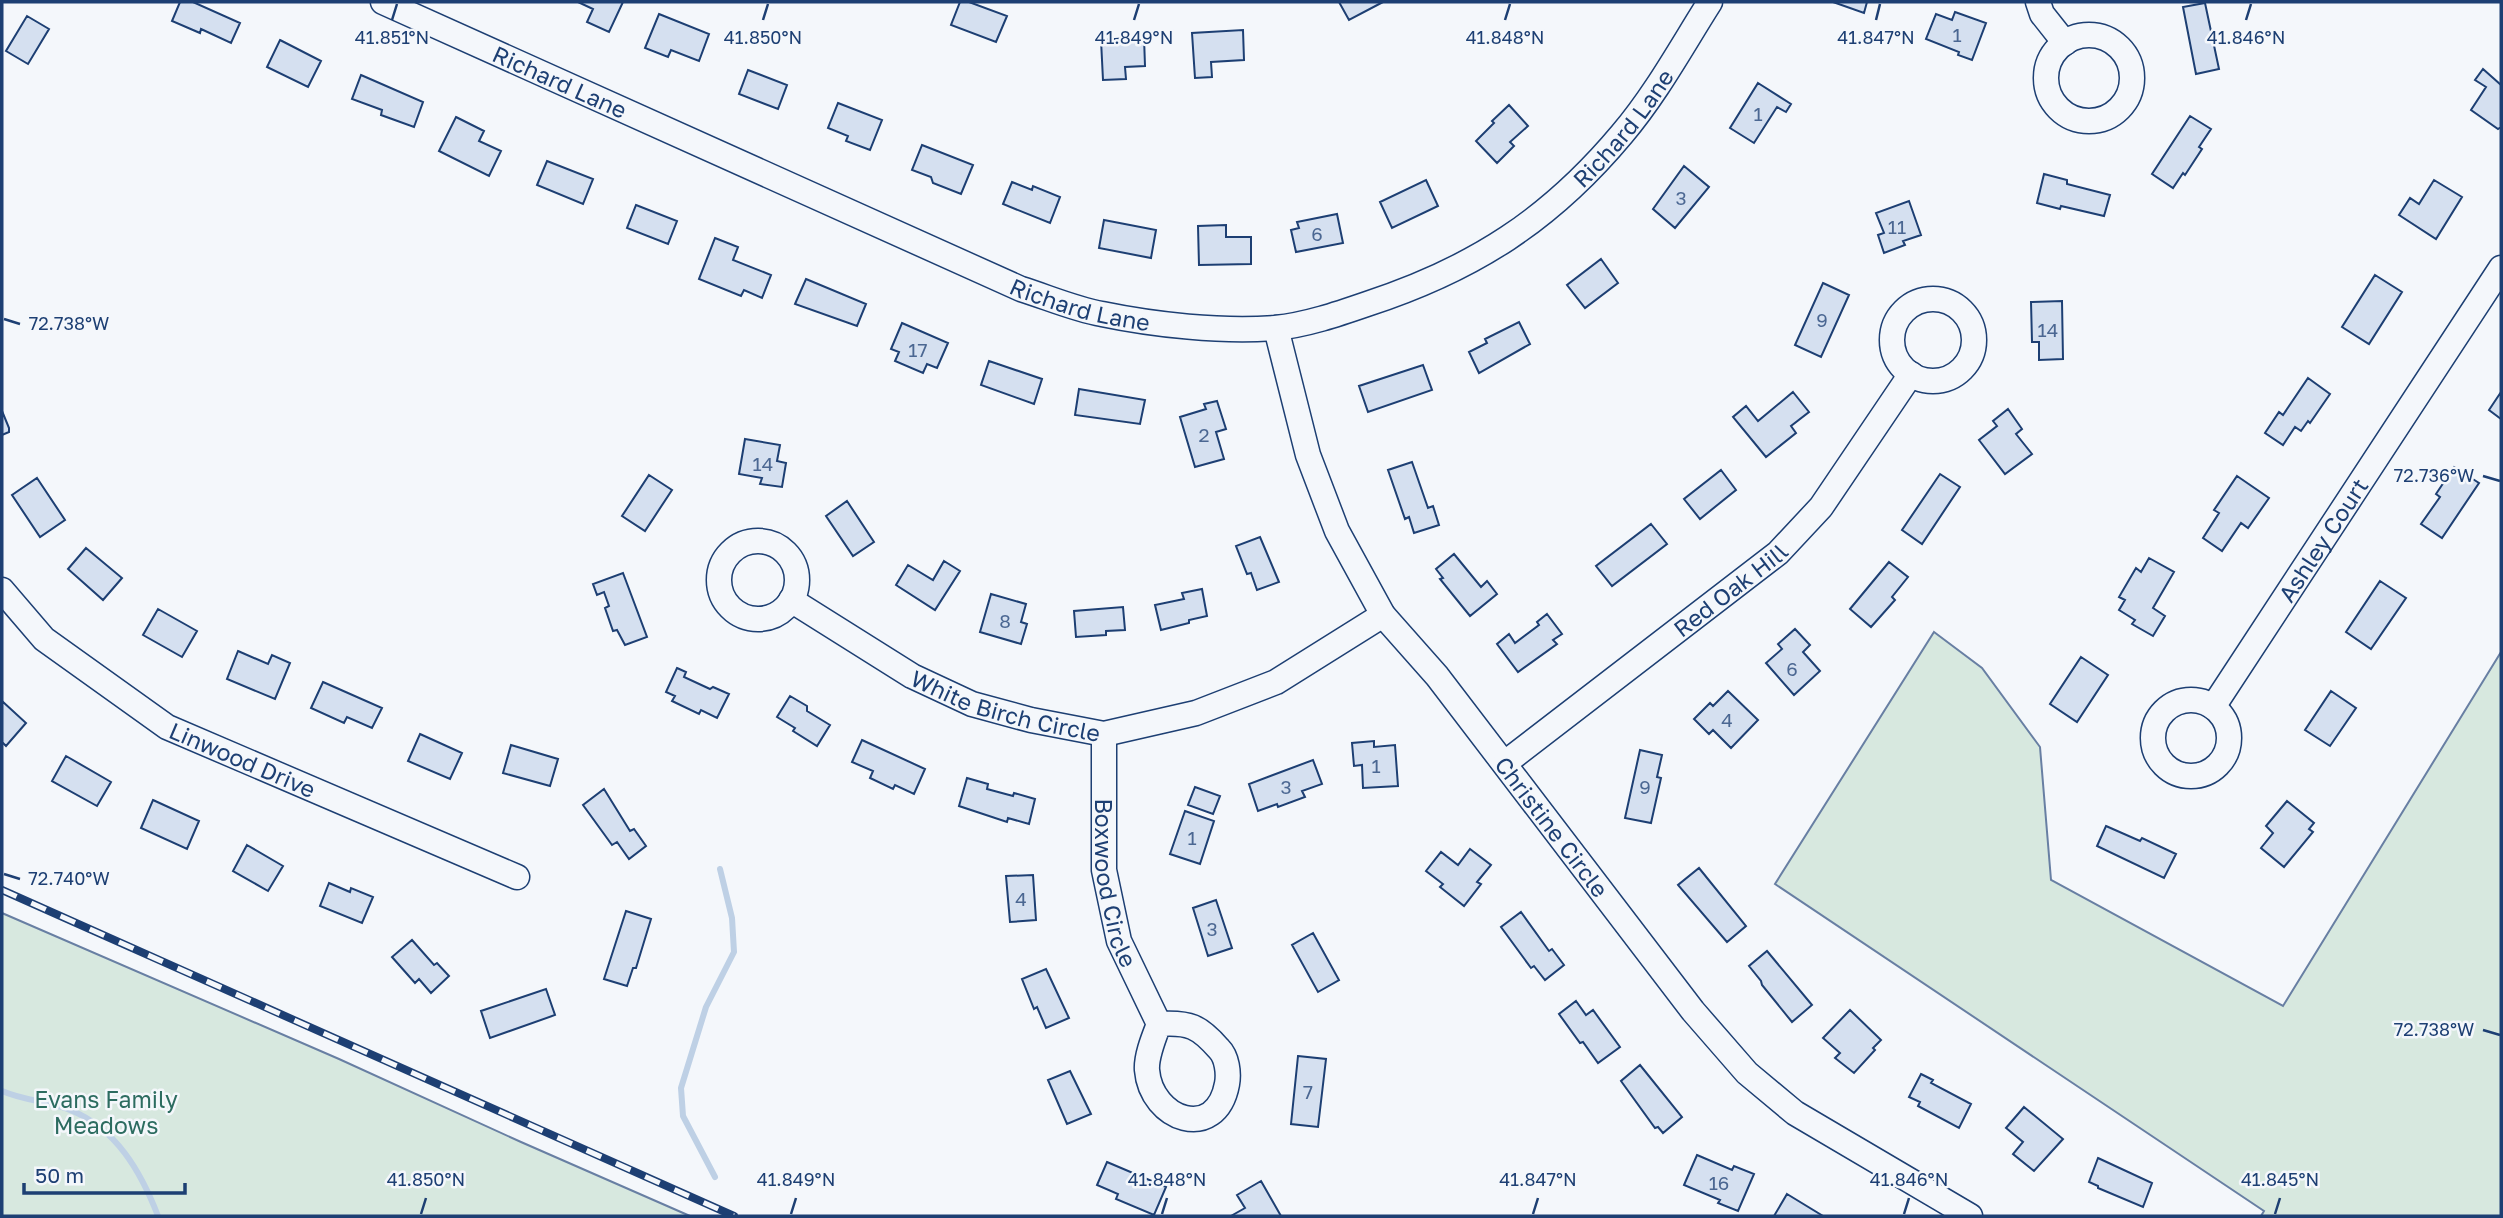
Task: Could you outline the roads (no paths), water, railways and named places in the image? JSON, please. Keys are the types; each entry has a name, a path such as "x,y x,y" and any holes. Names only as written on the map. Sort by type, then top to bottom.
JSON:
{"street":[{"name":"Richard Lane","path":"383,2 1021,289 1099,314 1160,323 1276,328 1340,314 1416,289 1458,270 1530,225 1585,175 1623,132 1662,78 1710,2"},
{"path":"2038,2 2042,14 2065,43"},
{"name":"Ashley Court","path":"2213,707 2501,268"},
{"name":"Christine Circle","path":"1276,328 1308,455 1337,531 1383,615 1437,676 1693,1011 1747,1073 1795,1113 1970,1216"},
{"name":"Red Oak Hill","path":"1504,763 1778,552 1821,507 1911,374"},
{"name":"Linwood Drive","path":"2,590 44,639 167,727 517,877"},
{"name":"White Birch Circle","path":"791,600 912,676 972,704 1031,720 1104,734 1196,712 1276,682 1383,615"},
{"name":"Boxwood Circle","path":"1104,734 1104,870 1119,941 1159,1024"}],"waterway":[{"path":"715,1177 683,1116 681,1088 706,1007 734,952 732,918 720,869"},
{"path":"2,1091 70,1110 101,1128 114,1140 135,1168 158,1216"}],"railway":[{"path":"2,890 734,1216"}],"park label":[{"name":"Evans Family Meadows","path":"106,1112"}]}
